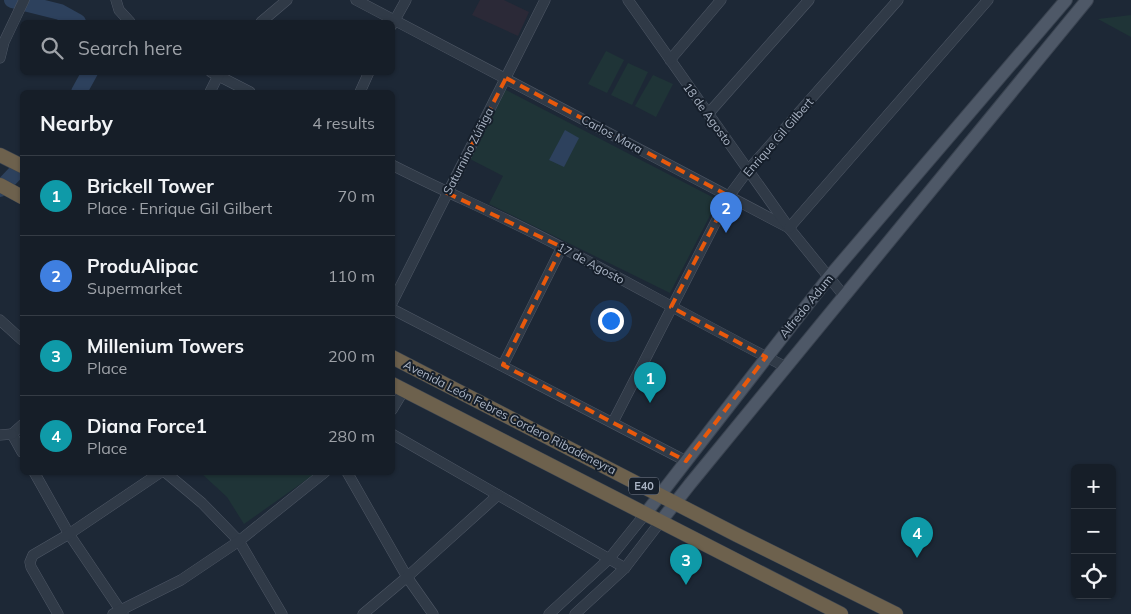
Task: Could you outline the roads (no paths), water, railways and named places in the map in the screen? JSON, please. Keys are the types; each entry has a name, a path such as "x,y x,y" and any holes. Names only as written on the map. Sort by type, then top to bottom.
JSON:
{"highway":[{"path":"0,155 20,165"},
{"path":"0,185 20,195"},
{"name":"Avenida León Febres Cordero Ribadeneyra","path":"395,358 896,614"},
{"path":"404,390 416,384 422,376 428,374"},
{"name":"Avenida León Febres Cordero Ribadeneyra","path":"404,390 841,614"}],"main road":[{"name":"Alfredo Adum","path":"646,513 829,277 1066,0"},
{"name":"Alfredo Adum","path":"661,522 1087,0"}],"street":[{"path":"0,58 3,42 24,0"},
{"path":"116,0 119,10 128,20"},
{"path":"264,20 288,0"},
{"name":"Carlos Mara","path":"356,0 388,20"},
{"path":"395,20 406,0"},
{"name":"Saturnino Zúñiga","path":"395,298 545,0"},
{"path":"670,60 721,0"},
{"path":"708,114 809,0"},
{"name":"Enrique Gil Gilbert","path":"612,422 729,196 748,170 898,0"},
{"path":"789,228 988,0"},
{"name":"18 de Agosto","path":"631,1 670,60 789,228"},
{"name":"Carlos Mara","path":"395,24 506,78 789,228 845,297"},
{"path":"211,90 216,75"},
{"path":"218,75 246,90"},
{"path":"361,90 368,75"},
{"name":"17 de Agosto","path":"395,167 562,247 786,367"},
{"path":"503,365 562,247"},
{"path":"395,311 686,461"},
{"path":"0,320 20,338"},
{"path":"395,405 404,390"},
{"path":"0,435 12,434 20,427"},
{"path":"12,434 20,448"},
{"path":"395,436 625,568"},
{"path":"36,475 69,534 119,613 181,580 239,541 321,475"},
{"path":"58,614 31,567 30,562 33,555 69,534 158,475"},
{"path":"167,475 202,503 239,541 282,614"},
{"path":"349,475 408,577 433,614"},
{"path":"363,614 408,577 498,495"},
{"name":"Alfredo Adum","path":"549,614 609,559 646,513"},
{"name":"Alfredo Adum","path":"575,614 625,568 661,522"},
{"path":"560,604 570,614"}],"water":[{"path":"565,130 579,138 564,167 549,160"}],"waterway":[{"path":"12,0 60,12 74,20"},
{"path":"80,90 88,75"},
{"path":"0,189 20,168"}],"place":[{"name":"ProduAlipac","path":"726,233"},
{"name":"Brickell Tower","path":"650,403"},
{"name":"Diana Force1","path":"917,558"},
{"name":"Millenium Towers","path":"686,585"}]}
